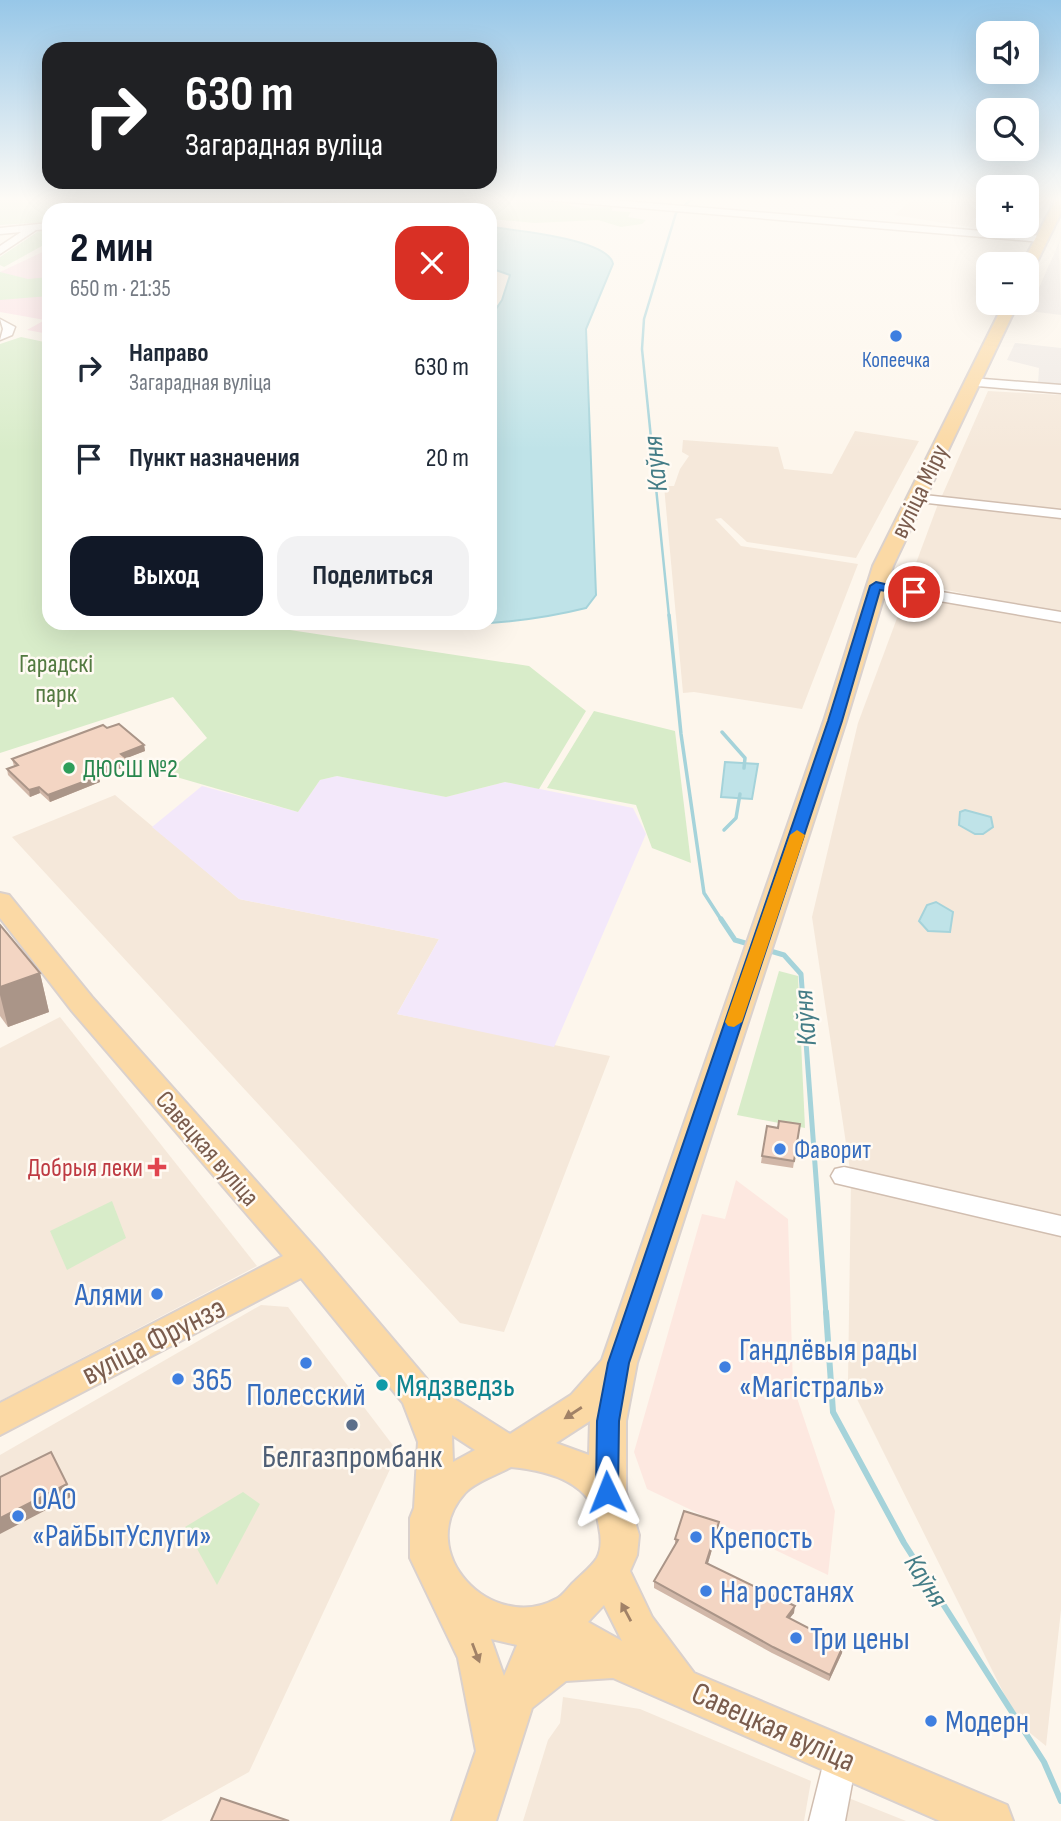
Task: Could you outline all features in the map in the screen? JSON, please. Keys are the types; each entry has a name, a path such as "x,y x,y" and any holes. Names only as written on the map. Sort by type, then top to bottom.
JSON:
{"main road":[{"name":"вуліца Міру","path":"607,1492 608,1421 619,1363 835,721 876,586 915,498 1005,315"},
{"name":"Савецкая вуліца","path":"0,901 82,1004 306,1261 418,1395 436,1441 431,1511"},
{"name":"вуліца Фрунзэ","path":"0,1420 306,1261"},
{"name":"вуліца Міру","path":"510,1451 584,1406 604,1385 619,1363"},
{"name":"Савецкая вуліца","path":"418,1395 510,1451"},
{"path":"446,1592 466,1609 483,1618 529,1627 550,1623 584,1605 611,1572 620,1538 615,1508 607,1492 584,1470 564,1460 541,1453 510,1451 474,1464 455,1477 431,1511 428,1553 435,1576 478,1655 489,1701 496,1751"},
{"name":"Савецкая вуліца","path":"611,1572 620,1600 641,1641 681,1685 991,1821"},
{"path":"550,1623 617,1660 681,1685"},
{"path":"474,1821 516,1694 550,1623"},
{"path":"516,1694 534,1677 562,1660 586,1657 617,1660"}],"street":[{"path":"0,323 9,327 0,336"},
{"path":"971,382 1061,389"},
{"path":"915,498 1061,514"},
{"path":"876,586 1061,617"},
{"path":"844,1176 1061,1226"},
{"path":"827,1821 840,1757"}],"shaded area":[{"path":"0,282 42,282 42,319 0,312"},
{"path":"1042,282 1060,282 1061,315 1039,312 1039,288"},
{"path":"42,322 42,333 27,330"},
{"path":"1015,343 1061,348 1061,386 1038,384 1039,368 1007,360"},
{"path":"988,391 1061,395 1061,511 941,498"},
{"path":"855,431 919,441 856,558 747,542 721,518 715,519 741,546 858,564 802,709 694,692 683,693 664,486 674,486 680,469 689,456 682,452 683,440 778,447 784,469 832,474"},
{"path":"938,504 1061,516 1061,614 909,582"},
{"path":"906,594 1061,619 1061,1220 850,1170 812,917 858,723"},
{"path":"337,776 446,797 505,782 633,808 646,834 554,1047 397,1014 439,939 239,899 152,827 202,786 298,812 320,780"},
{"path":"115,795 239,899 439,939 397,1014 610,1056 504,1332 460,1323 12,837"},
{"path":"60,1017 257,1266 0,1401 0,1048"},
{"name":"Гандлёвыя рады «Магістраль»","path":"736,1180 788,1219 793,1386 835,1511 828,1575 647,1489 634,1452 702,1214 725,1219"},
{"path":"851,1181 1061,1231 1061,1610 1046,1746 1019,1724 848,1381"},
{"path":"261,1305 288,1307 398,1452 249,1772 161,1821 0,1821 0,1455"},
{"path":"563,1697 640,1709 811,1781 804,1821 523,1821 548,1740 560,1723"},
{"path":"846,1797 906,1821 841,1821"}],"green space":[{"path":"0,282 42,282 42,297 0,300"},
{"name":"Гарадскі парк","path":"21,337 42,342 42,630 290,630 529,666 586,711 539,789 505,782 446,797 337,776 320,780 298,812 166,774 207,738 173,697 0,753 0,344"},
{"path":"594,711 675,731 691,863 652,848 636,805 547,788"},
{"path":"779,971 798,976 805,1128 737,1115"},
{"path":"112,1201 126,1238 67,1270 50,1231"},
{"path":"243,1492 260,1504 217,1585 185,1527"}],"water":[{"path":"508,282 606,282 586,329 596,595 586,608 497,623 497,308"},
{"path":"725,762 758,764 752,799 721,797"},
{"path":"965,810 991,817 993,827 983,834 975,834 959,825 960,812"},
{"path":"936,902 953,912 950,932 928,931 919,921 927,905"}],"building":[{"name":"ДЮСШ №2","path":"119,724 144,745 121,754 127,759 94,772 99,776 48,795 39,787 29,790 7,769 18,765 12,759 103,725 107,728"},
{"path":"0,925 40,973 0,987"},
{"name":"Фаворит","path":"779,1121 800,1124 794,1161 762,1156 767,1126 778,1128"},
{"path":"51,1452 67,1484 0,1518 0,1477"},
{"path":"684,1511 719,1522 706,1563 795,1606 787,1617 843,1646 830,1675 773,1647 654,1581 678,1540 675,1539"},
{"path":"221,1798 289,1821 211,1821"}],"waterway":[{"name":"Каўня","path":"655,282 644,319 642,349 669,616"},
{"name":"Каўня","path":"669,615 681,734 704,893 722,921"},
{"path":"722,732 745,758 744,768"},
{"path":"724,830 736,818 740,794"},
{"name":"Каўня","path":"721,919 735,940 752,945"},
{"name":"Каўня","path":"767,950 784,955 801,974 826,1314"},
{"name":"Каўня","path":"826,1312 833,1412 904,1543 1044,1762 1061,1801"}],"slow traffic":[{"path":"734,1022 797,835"}],"place":[{"name":"Копеечка","path":"896,336"},
{"name":"ДЮСШ №2","path":"69,768"},
{"name":"Фаворит","path":"780,1149"},
{"name":"Добрыя леки","path":"157,1167"},
{"name":"Алями","path":"157,1294"},
{"name":"Полесский","path":"306,1363"},
{"name":"Гандлёвыя рады «Магістраль»","path":"725,1367"},
{"name":"365","path":"178,1379"},
{"name":"Мядзведзь","path":"382,1385"},
{"name":"Белгазпромбанк","path":"352,1425"},
{"name":"ОАО «РайБытУслуги»","path":"18,1516"},
{"name":"Крепость","path":"696,1537"},
{"name":"На ростанях","path":"706,1591"},
{"name":"Три цены","path":"796,1638"},
{"name":"Модерн","path":"931,1721"}],"route":[{"path":"607,1492 608,1421 619,1363 835,721 876,586 914,592"}]}
